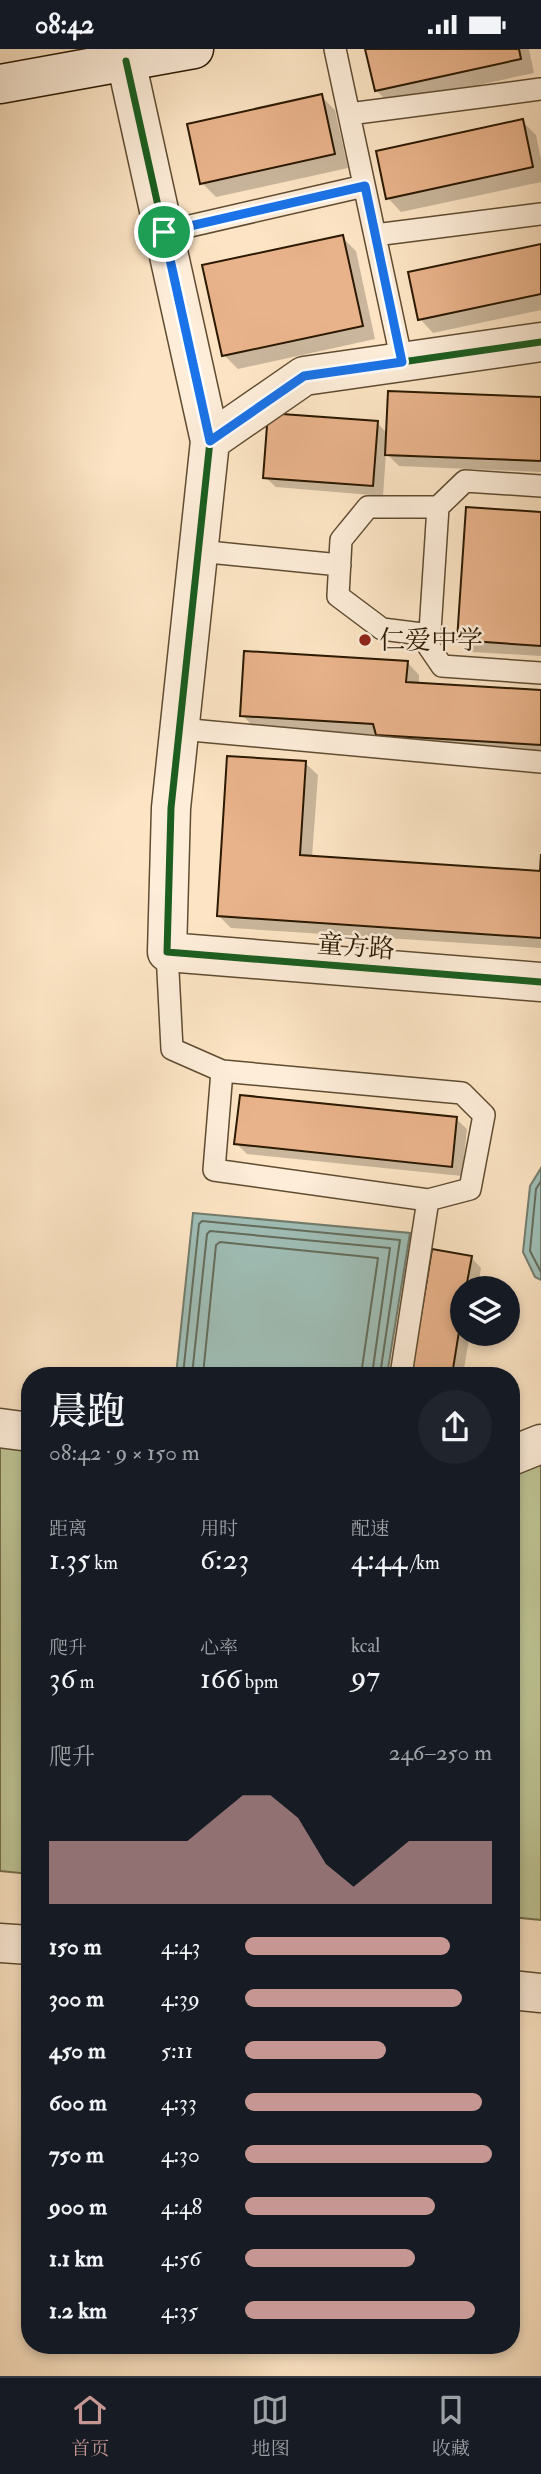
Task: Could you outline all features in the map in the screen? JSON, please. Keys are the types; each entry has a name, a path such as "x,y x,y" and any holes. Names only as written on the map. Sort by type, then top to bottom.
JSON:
{"street":[{"path":"0,84 194,49"},
{"path":"126,61 210,441 171,808 167,952"},
{"path":"210,441 304,376 541,342"},
{"name":"童方路","path":"167,952 541,982"},
{"path":"0,1428 21,1430"},
{"path":"520,1452 541,1444"},
{"path":"0,1943 21,1944"},
{"path":"520,1991 541,1993"}],"lane":[{"path":"335,49 402,362"},
{"path":"349,114 541,89"},
{"path":"164,232 365,186"},
{"path":"375,235 541,214"},
{"path":"541,486 465,481 438,507 429,647 442,666 541,673"},
{"path":"430,635 382,629 338,596 341,540 368,507 438,507"},
{"path":"198,551 340,565"},
{"path":"180,729 541,762"},
{"path":"167,952 172,1049 222,1071 462,1093 484,1115 470,1189 428,1200 214,1170 222,1071"},
{"path":"402,1367 428,1200"}],"green space":[{"path":"0,1427 21,1429 21,1873 0,1871"},
{"path":"541,1444 541,1920 520,1918 520,1452"}],"water":[{"path":"541,1168 541,1280 535,1277 523,1252 530,1186"},
{"path":"193,1213 410,1233 388,1367 177,1367"}],"building":[{"path":"365,49 519,49 521,59 375,91"},
{"path":"322,94 335,154 200,184 187,124"},
{"path":"523,119 533,167 386,199 376,151"},
{"path":"343,235 363,326 222,356 202,265"},
{"path":"541,244 541,294 418,320 408,272"},
{"path":"388,391 541,397 541,461 385,455"},
{"path":"268,413 378,421 373,486 263,478"},
{"path":"466,507 541,512 541,646 457,640"},
{"path":"244,651 408,661 406,682 541,690 541,745 376,735 373,724 240,716"},
{"path":"227,756 306,761 300,855 540,871 541,854 541,938 217,916"},
{"path":"240,1095 457,1117 452,1167 234,1144"},
{"path":"432,1249 472,1256 468,1276 450,1276 450,1346 457,1346 453,1367 412,1367"}],"cycle path":[{"path":"126,61 210,441 171,808 167,952 541,982"},
{"path":"210,441 304,376 541,342"}],"place":[{"name":"仁爱中学","path":"365,640"}],"route":[{"path":"365,186 402,362 304,376 210,441 164,232 365,186"}]}
